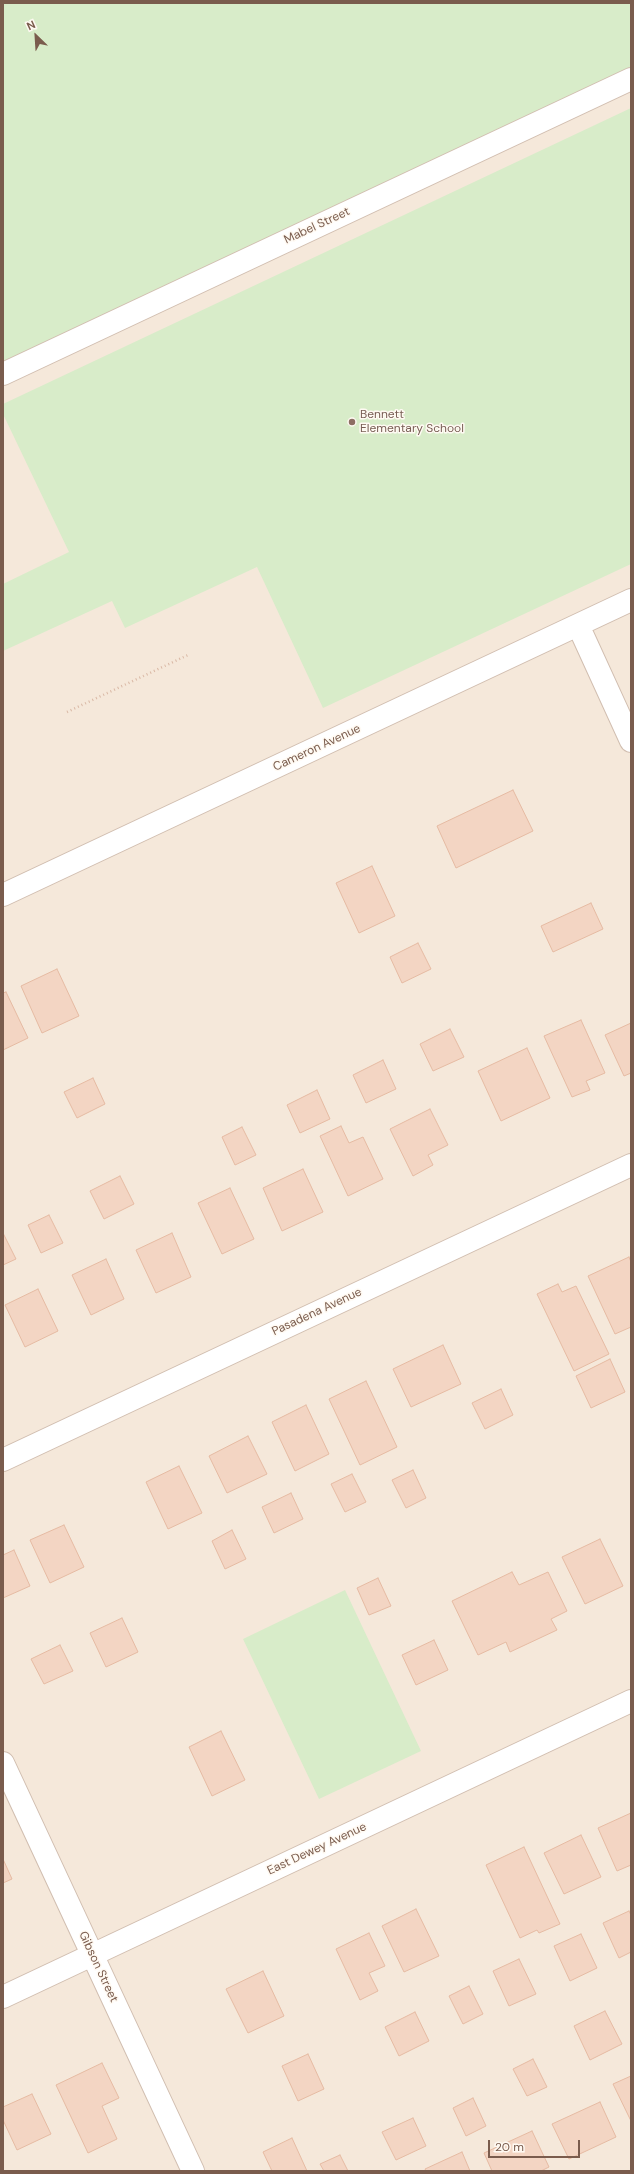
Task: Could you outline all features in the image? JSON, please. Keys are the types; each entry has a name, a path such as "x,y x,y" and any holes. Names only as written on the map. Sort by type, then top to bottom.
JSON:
{"street":[{"name":"Mabel Street","path":"3,374 631,79"},
{"name":"Cameron Avenue","path":"3,896 631,600"},
{"path":"578,625 631,741"},
{"name":"Pasadena Avenue","path":"3,1460 631,1165"},
{"name":"East Dewey Avenue","path":"3,1997 631,1701"},
{"name":"Gibson Street","path":"3,1763 193,2171"}],"path":[{"path":"67,712 188,655"}],"shaded area":[{"path":"631,79 631,2171 3,2171 3,374"}],"green space":[{"path":"3,3 631,3 631,79 3,374"},
{"path":"631,108 631,564 323,708 257,567 125,628 112,601 3,651 3,584 69,552 3,414 3,404"},
{"path":"345,1590 421,1751 319,1799 243,1639"}],"building":[{"path":"513,790 533,831 456,868 437,826"},
{"path":"372,866 395,916 359,933 336,883"},
{"path":"591,903 603,929 553,952 541,926"},
{"path":"418,943 431,969 402,983 390,957"},
{"path":"57,969 79,1016 42,1033 21,986"},
{"path":"6,992 28,1038 3,1050 3,993"},
{"path":"581,1020 605,1073 586,1081 590,1090 572,1097 544,1036"},
{"path":"631,1023 631,1073 624,1076 605,1035"},
{"path":"450,1029 464,1057 433,1071 420,1044"},
{"path":"527,1048 550,1098 501,1121 478,1071"},
{"path":"383,1060 396,1089 366,1103 353,1075"},
{"path":"93,1078 105,1104 77,1118 64,1092"},
{"path":"317,1090 330,1119 300,1133 287,1105"},
{"path":"430,1109 448,1145 428,1155 433,1165 413,1176 390,1129"},
{"path":"341,1126 349,1143 363,1137 383,1179 348,1196 320,1136"},
{"path":"242,1127 256,1155 235,1165 222,1137"},
{"path":"303,1169 323,1212 282,1231 263,1188"},
{"path":"120,1176 134,1204 104,1219 90,1191"},
{"path":"230,1188 254,1239 222,1254 198,1203"},
{"path":"49,1215 63,1243 41,1253 28,1225"},
{"path":"3,1233 16,1259 3,1265"},
{"path":"172,1233 191,1277 156,1293 136,1250"},
{"path":"629,1257 631,1262 631,1327 615,1334 588,1276"},
{"path":"106,1259 124,1299 91,1315 72,1275"},
{"path":"558,1284 562,1292 576,1286 609,1354 574,1371 537,1294"},
{"path":"38,1289 58,1331 25,1347 5,1305"},
{"path":"443,1345 461,1384 411,1407 393,1369"},
{"path":"610,1359 625,1392 591,1408 576,1376"},
{"path":"366,1381 397,1447 360,1465 329,1399"},
{"path":"501,1389 513,1415 485,1429 472,1403"},
{"path":"306,1405 329,1454 295,1471 272,1422"},
{"path":"248,1436 267,1474 227,1493 209,1456"},
{"path":"179,1466 202,1513 168,1529 146,1482"},
{"path":"413,1470 426,1498 406,1508 392,1480"},
{"path":"352,1474 366,1502 345,1512 331,1484"},
{"path":"291,1493 303,1519 274,1533 262,1507"},
{"path":"64,1525 84,1567 50,1583 30,1540"},
{"path":"232,1530 246,1559 225,1569 212,1541"},
{"path":"600,1539 623,1586 585,1604 562,1557"},
{"path":"14,1550 30,1586 3,1598 3,1555"},
{"path":"512,1572 519,1585 548,1572 567,1611 551,1619 557,1630 510,1652 506,1642 478,1655 452,1601"},
{"path":"378,1578 391,1606 369,1615 357,1588"},
{"path":"122,1618 138,1652 106,1667 90,1633"},
{"path":"434,1640 448,1670 416,1685 402,1655"},
{"path":"60,1645 73,1671 44,1684 31,1659"},
{"path":"221,1731 245,1780 212,1796 189,1747"},
{"path":"631,1813 631,1865 617,1871 598,1828"},
{"path":"581,1835 601,1877 564,1894 544,1853"},
{"path":"524,1847 560,1924 539,1933 537,1930 520,1938 486,1865"},
{"path":"3,1859 12,1879 3,1883"},
{"path":"416,1909 439,1956 404,1972 382,1926"},
{"path":"629,1911 631,1915 631,1952 619,1958 603,1923"},
{"path":"369,1933 385,1966 369,1973 378,1991 360,2000 336,1949"},
{"path":"581,1934 597,1968 570,1981 554,1946"},
{"path":"519,1959 536,1994 509,2006 493,1971"},
{"path":"263,1971 284,2016 248,2033 226,1989"},
{"path":"469,1986 483,2014 463,2024 449,1996"},
{"path":"605,2011 622,2044 590,2060 574,2026"},
{"path":"415,2012 429,2041 399,2056 385,2027"},
{"path":"308,2054 324,2089 298,2101 282,2066"},
{"path":"533,2059 547,2087 527,2096 513,2069"},
{"path":"102,2063 119,2098 102,2106 117,2139 88,2153 56,2085"},
{"path":"631,2076 631,2121 613,2084"},
{"path":"32,2094 51,2134 17,2150 3,2120 3,2107"},
{"path":"473,2098 486,2126 466,2136 453,2108"},
{"path":"600,2102 616,2137 569,2159 552,2124"},
{"path":"413,2118 426,2146 396,2160 382,2132"},
{"path":"532,2131 549,2167 541,2171 492,2171 484,2153"},
{"path":"292,2138 307,2171 272,2171 263,2152"},
{"path":"462,2152 470,2171 426,2171 425,2169"},
{"path":"340,2155 348,2171 324,2171 320,2164"}],"place":[{"name":"Bennett Elementary School","path":"352,422"}]}
